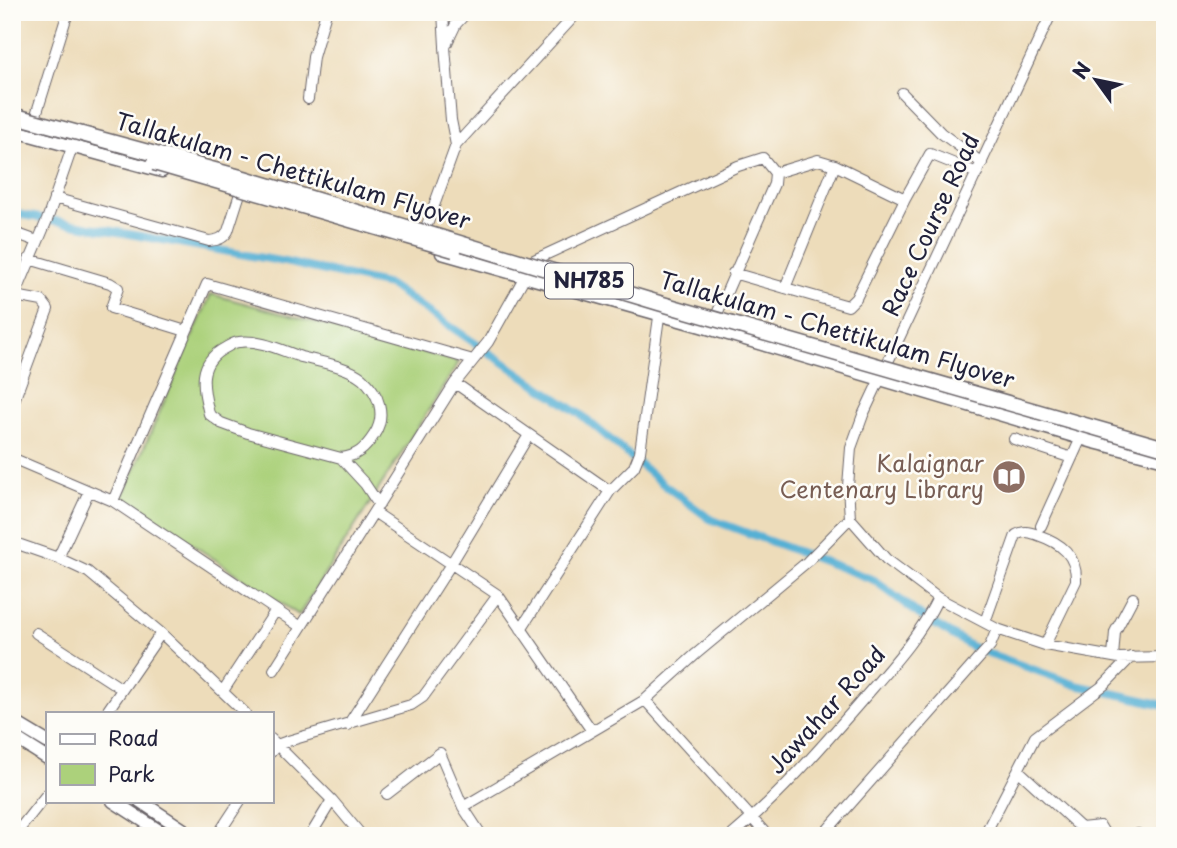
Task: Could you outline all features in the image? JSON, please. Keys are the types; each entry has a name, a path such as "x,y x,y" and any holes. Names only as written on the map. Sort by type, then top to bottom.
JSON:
{"highway":[{"name":"Tallakulam - Chettikulam Flyover","path":"12,116 244,178 659,303 1165,446"},
{"name":"Tallakulam - Chettikulam Flyover","path":"12,124 1165,458"}],"main road":[{"path":"12,109 245,174 663,299 887,361 1165,446"},
{"path":"12,130 1081,438 1165,458"},
{"path":"12,721 46,741"},
{"path":"12,736 46,757"},
{"path":"115,802 167,836"},
{"path":"141,802 193,836"}],"street":[{"path":"36,115 68,12"},
{"path":"308,99 313,57 326,12"},
{"path":"443,12 451,120 456,145"},
{"path":"445,47 456,24 467,12"},
{"path":"420,247 456,145 578,12"},
{"name":"Race Course Road","path":"850,518 848,485 851,448 879,378 980,168 1049,13"},
{"path":"902,93 980,168"},
{"path":"12,406 48,309 42,300 13,295 48,217 80,127"},
{"path":"733,273 843,306 852,303 930,155 980,168"},
{"path":"274,670 455,383 488,342 534,260 758,158 767,161 775,173 774,184 717,314"},
{"path":"775,173 812,161 835,164 905,199"},
{"path":"785,288 835,164"},
{"path":"54,198 209,241 217,240 224,238 229,231 245,174"},
{"path":"12,232 37,241"},
{"path":"29,259 110,283 118,288 111,308 186,331"},
{"path":"113,502 207,284 476,356"},
{"path":"521,629 610,491 634,466 640,453 663,299"},
{"path":"341,458 355,456 364,448 376,433 382,413 375,394 361,377 341,368 254,343 237,342 215,353 205,369 203,386 209,414 221,423 248,433 341,458 365,484 376,509 498,595 592,731"},
{"path":"455,383 610,491"},
{"path":"348,724 451,564 529,435"},
{"path":"1041,526 1081,438"},
{"path":"1014,439 1072,457"},
{"path":"12,458 113,502 301,627"},
{"path":"58,558 89,491"},
{"path":"463,807 645,699 811,559 850,518 886,559 938,598 997,629 1045,645 1113,657 1165,657"},
{"path":"985,622 1016,536 1027,531 1050,539 1062,545 1072,558 1076,580 1045,645"},
{"path":"12,542 88,572 161,634 244,712"},
{"path":"273,745 411,705 423,697 498,595"},
{"name":"Jawahar Road","path":"730,836 753,818 805,766 913,642 938,598"},
{"path":"1113,657 1115,632 1133,598"},
{"path":"223,691 276,610"},
{"path":"822,836 981,657 990,646 997,629"},
{"path":"36,633 122,689"},
{"path":"107,712 161,634"},
{"path":"986,836 1035,737 1104,685 1131,657"},
{"path":"645,699 768,836"},
{"path":"273,745 332,800 362,836"},
{"path":"387,794 440,753 463,807 482,836"},
{"path":"1018,770 1081,828 1100,826 1106,836"},
{"path":"14,836 46,795"},
{"path":"310,836 332,800"},
{"path":"217,836 239,802"}],"green space":[{"path":"211,294 459,362 299,615 122,498"}],"waterway":[{"path":"12,213 280,261 389,285 580,414 663,484 710,519 874,580 921,616 974,648 1076,685 1165,705"}],"place":[{"name":"Kalaignar Centenary Library","path":"1009,477"}]}
